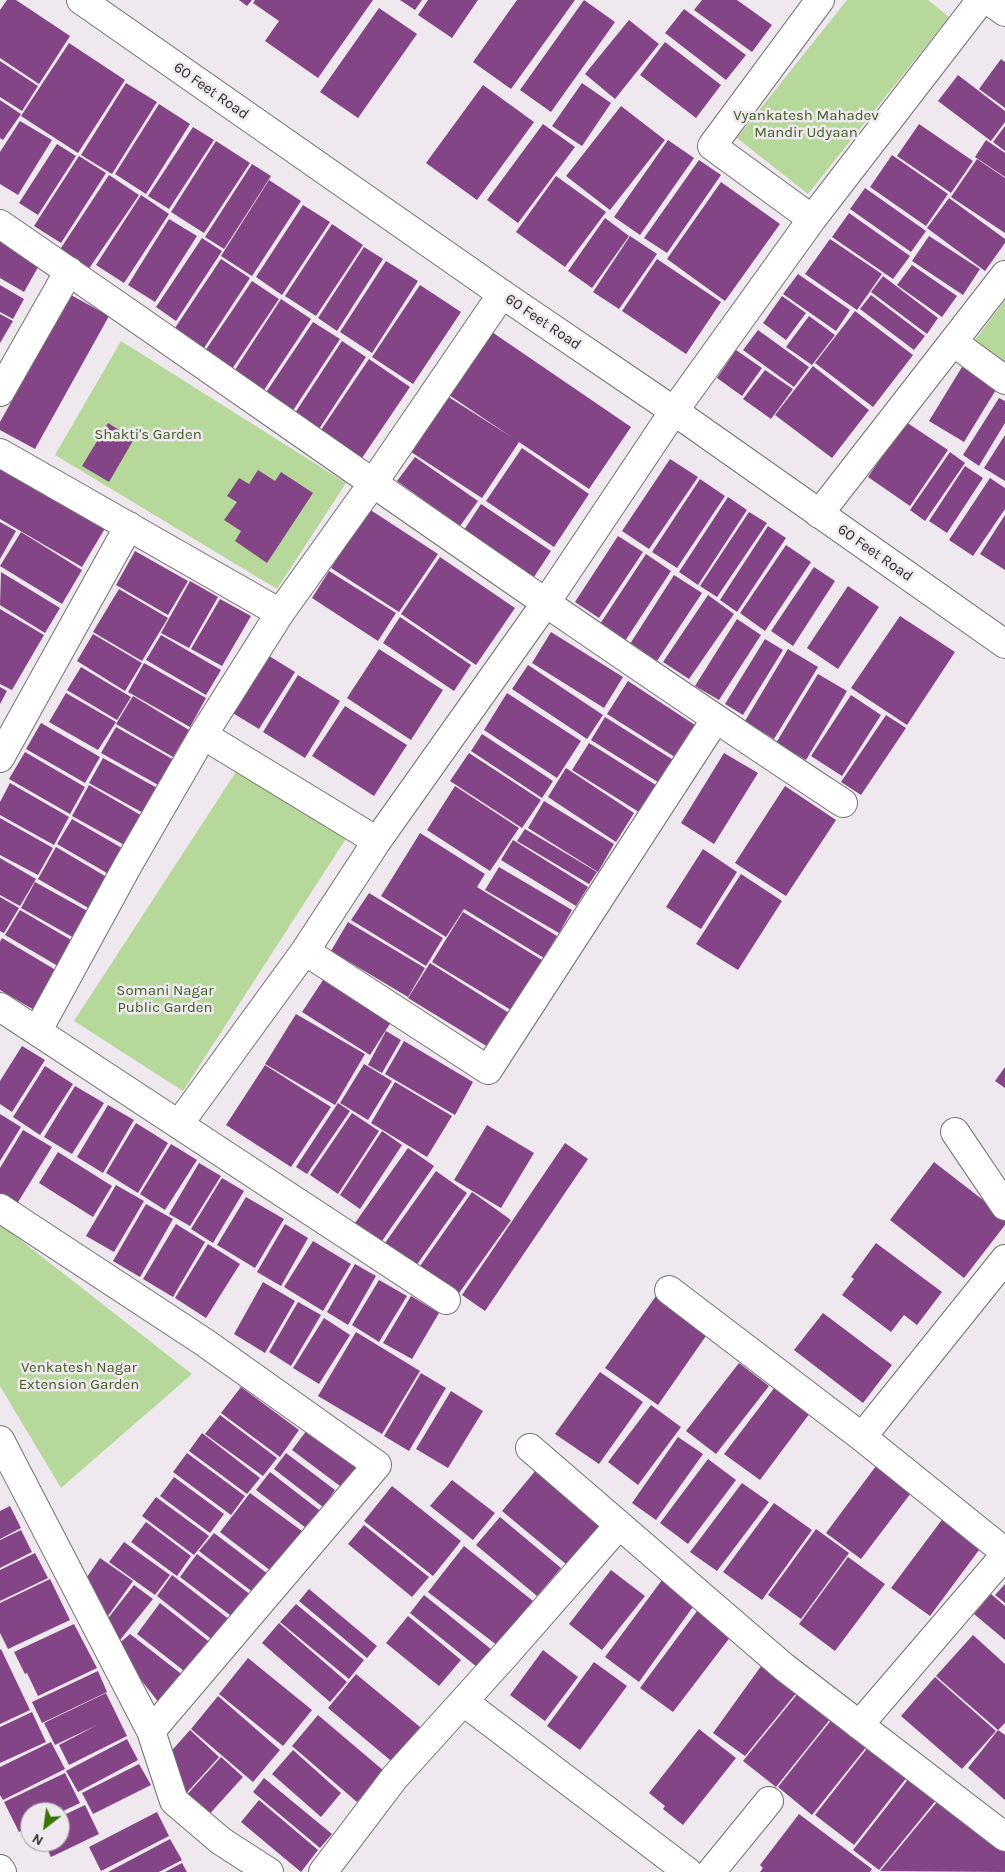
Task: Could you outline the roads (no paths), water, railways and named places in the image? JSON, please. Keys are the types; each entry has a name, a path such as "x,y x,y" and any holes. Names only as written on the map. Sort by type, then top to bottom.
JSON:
{"street":[{"name":"60 Feet Road","path":"81,0 502,294 674,411 1005,644"},
{"path":"812,219 712,146 820,0"},
{"path":"179,1124 305,951 377,841 545,604 674,411 812,219 980,0"},
{"path":"988,0 1005,12"},
{"path":"0,224 545,604 716,720 843,803"},
{"path":"0,392 69,271"},
{"path":"819,514 1005,275"},
{"path":"38,1030 128,865 203,735 280,613 373,483 502,294"},
{"path":"953,342 1005,380"},
{"path":"0,453 280,613"},
{"path":"0,758 129,526"},
{"path":"305,951 488,1070 716,720"},
{"path":"203,735 377,841"},
{"path":"0,1006 446,1300"},
{"path":"956,1132 1005,1206"},
{"path":"0,1208 204,1342 377,1465 151,1731"},
{"path":"862,1437 1005,1259"},
{"path":"669,1290 862,1437 1005,1554 859,1726"},
{"path":"0,1440 151,1731 174,1801 221,1841 269,1872"},
{"path":"530,1448 784,1667 1005,1837"},
{"path":"323,1872 395,1777 464,1702 619,1525"},
{"path":"464,1702 688,1872"},
{"path":"711,1872 769,1801"}],"park label":[{"name":"Vyankatesh Mahadev Mandir Udyaan","path":"806,124"},
{"name":"Shakti's Garden","path":"148,435"},
{"name":"Somani Nagar Public Garden","path":"165,1000"},
{"name":"Venkatesh Nagar Extension Garden","path":"79,1376"}]}
